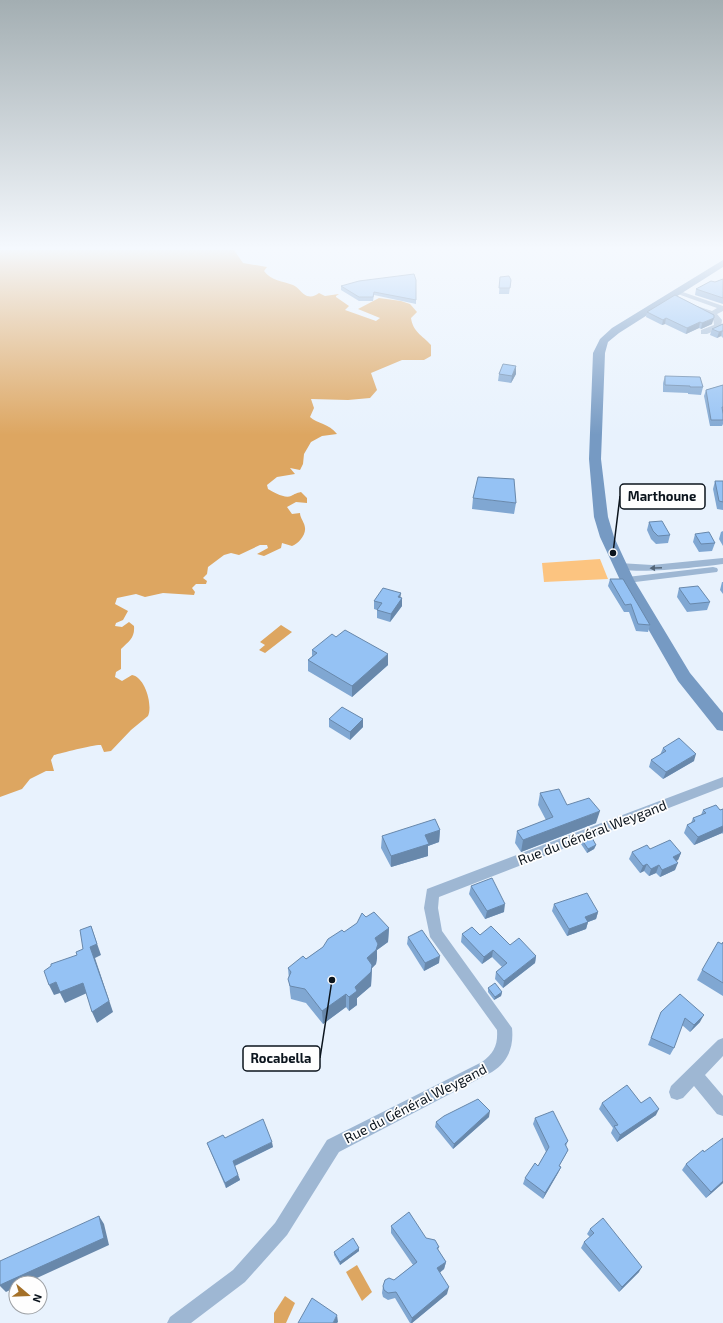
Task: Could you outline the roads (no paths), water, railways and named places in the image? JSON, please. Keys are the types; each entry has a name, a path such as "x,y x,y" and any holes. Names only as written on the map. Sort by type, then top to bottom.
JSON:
{"main road":[{"path":"645,312 608,335 600,347 595,459 602,517 607,537 619,566 627,580 684,677 723,725"}],"street":[{"path":"704,332 718,326 718,320 713,314 705,312"},
{"path":"713,314 717,312"},
{"path":"619,566 652,568 723,561"},
{"path":"627,580 723,568"},
{"name":"Rue du Général Weygand","path":"176,1323 239,1276 281,1229 333,1146 487,1067 497,1061 501,1055 505,1037 504,1028 435,933 431,908 432,893 723,782"},
{"path":"677,1092 723,1045"},
{"path":"694,1074 723,1108"}],"place":[{"name":"Marthoune","path":"613,553"},
{"name":"Rocabella","path":"332,980"}]}
